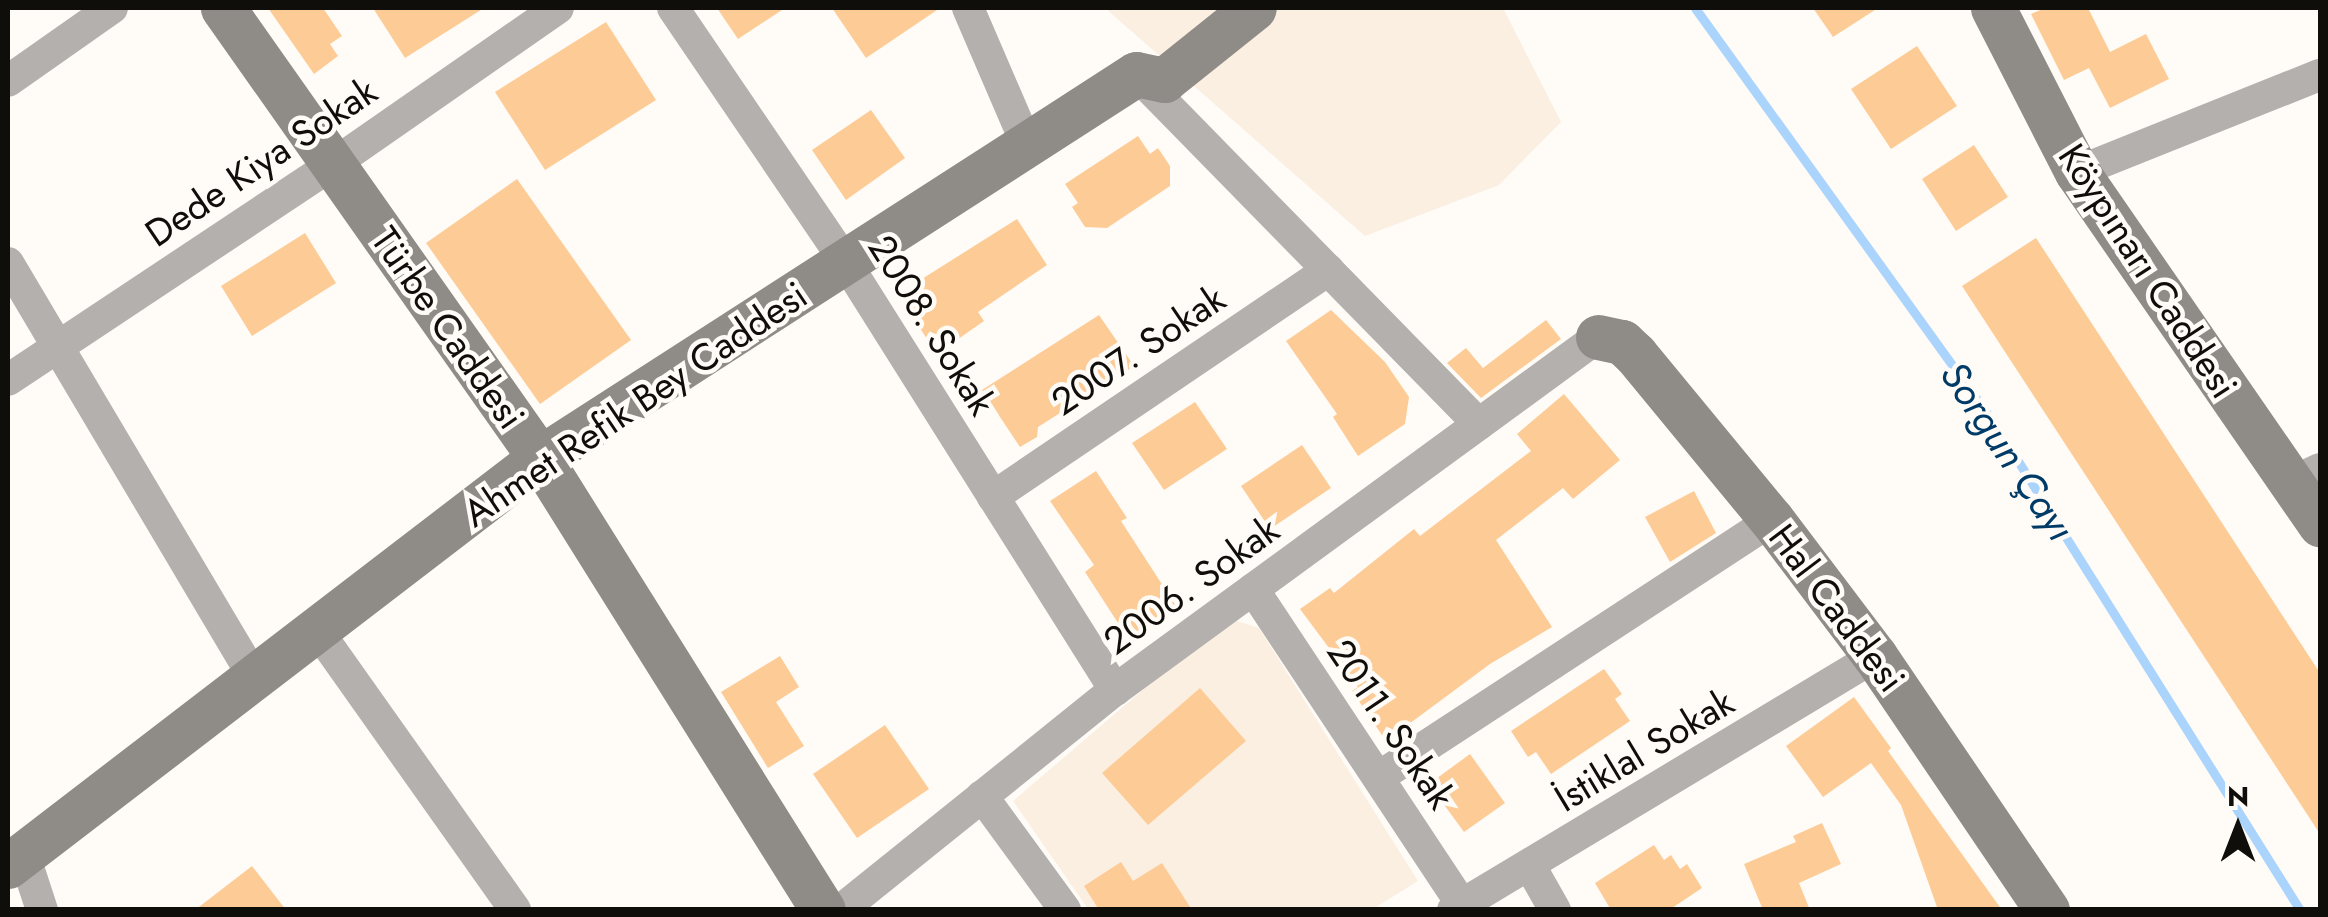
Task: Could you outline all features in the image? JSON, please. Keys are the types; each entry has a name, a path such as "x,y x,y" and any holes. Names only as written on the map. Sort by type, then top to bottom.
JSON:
{"street":[{"path":"8,81 112,8"},
{"name":"Türbe Caddesi","path":"223,8 540,458 823,910"},
{"name":"Dede Kiya Sokak","path":"8,380 332,165 558,8"},
{"name":"2008. Sokak","path":"673,8 846,263 1115,690"},
{"path":"968,8 1027,145"},
{"path":"1136,74 1164,80 1254,8"},
{"name":"Köypınarı Caddesi","path":"1993,8 2077,172 2306,476 2320,524"},
{"path":"1136,74 1478,424"},
{"name":"Ahmet Refik Bey Caddesi","path":"16,860 252,674 317,630 540,458 1136,74"},
{"path":"2077,172 2320,75"},
{"path":"8,263 252,674"},
{"name":"2007. Sokak","path":"993,496 1328,270"},
{"name":"2006. Sokak","path":"841,910 1115,690 1598,337"},
{"name":"Hal Caddesi","path":"1598,337 1622,342 1635,354 1772,520 1875,656 2046,910"},
{"path":"1379,777 1772,520"},
{"name":"2011. Sokak","path":"1253,589 1379,777 1458,907"},
{"path":"317,630 515,910"},
{"name":"İstiklal Sokak","path":"1458,907 1875,656"},
{"path":"982,796 1064,910"},
{"path":"16,860 42,910"},
{"path":"1530,866 1554,910"}],"shaded area":[{"path":"1105,8 1503,8 1561,122 1499,185 1365,236"},
{"path":"1227,618 1259,628 1418,881 1373,909 1088,909 1013,801"}],"building":[{"path":"268,8 323,8 342,36 330,44 338,56 314,74"},
{"path":"373,8 484,8 405,58"},
{"path":"717,8 785,8 738,39"},
{"path":"832,8 940,8 866,58"},
{"path":"1813,8 1878,8 1833,37"},
{"path":"2045,8 2088,8 2110,52 2146,34 2169,79 2110,108 2089,68 2064,80 2031,14"},
{"path":"606,22 656,100 545,170 495,92"},
{"path":"1917,46 1957,106 1891,149 1851,89"},
{"path":"871,110 905,158 846,200 812,150"},
{"path":"1138,136 1150,154 1158,148 1170,166 1170,186 1107,228 1085,227 1072,207 1078,203 1065,184"},
{"path":"1974,145 2008,197 1956,231 1922,179"},
{"path":"517,179 631,340 540,404 426,243"},
{"path":"1017,219 1047,265 978,312 984,321 951,344 927,339 909,311 914,284"},
{"path":"305,233 336,283 252,336 221,286"},
{"path":"2036,238 2320,673 2320,834 1962,286"},
{"path":"1331,310 1385,362 1409,397 1405,424 1358,456 1333,417 1337,414 1286,341"},
{"path":"1099,315 1134,366 1038,427 1037,437 1020,447 982,390"},
{"path":"1546,320 1561,339 1481,398 1447,363 1466,348 1483,368"},
{"path":"1564,394 1620,460 1573,499 1563,488 1496,540 1552,627 1490,664 1386,741 1352,691 1358,687 1300,609 1330,588 1334,593 1414,529 1420,536 1531,451 1517,434"},
{"path":"1195,402 1227,449 1164,490 1132,443"},
{"path":"1302,445 1331,488 1270,529 1241,486"},
{"path":"1096,471 1127,518 1121,521 1178,609 1129,640 1085,572 1094,565 1050,501"},
{"path":"1694,491 1716,533 1670,562 1645,517"},
{"path":"780,656 799,687 776,702 804,746 768,768 721,692"},
{"path":"1604,669 1622,694 1615,699 1630,721 1551,774 1536,752 1528,757 1511,731"},
{"path":"1200,688 1246,741 1148,825 1102,773"},
{"path":"1854,697 2002,910 1938,910 1901,805 1871,763 1823,797 1786,746"},
{"path":"885,725 929,789 857,838 813,774"},
{"path":"1470,754 1505,803 1464,832 1429,784"},
{"path":"1822,823 1841,864 1799,883 1810,910 1763,910 1744,864 1796,842 1793,836"},
{"path":"1654,845 1664,860 1671,855 1680,869 1687,864 1702,888 1669,910 1611,910 1595,883"},
{"path":"1121,862 1133,881 1162,863 1192,910 1099,910 1084,886"},
{"path":"252,866 286,910 195,910"}],"waterway":[{"name":"Sorgun Çayı","path":"1695,8 1996,426 2300,910"}]}
